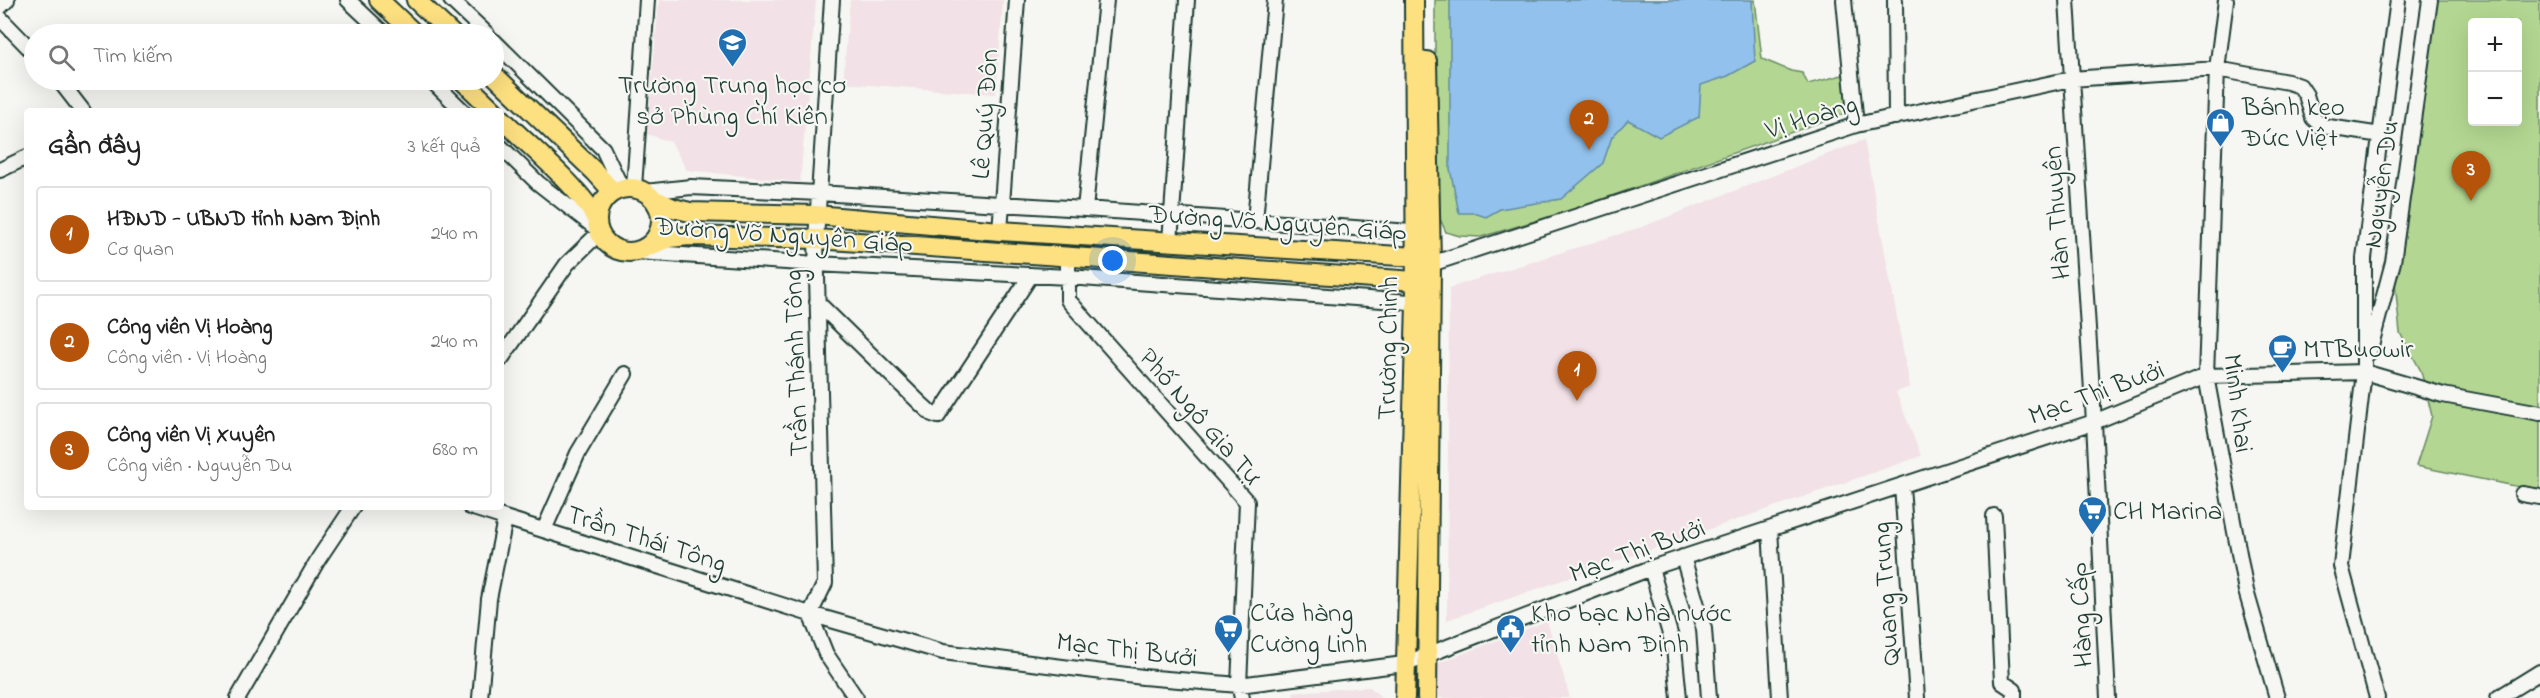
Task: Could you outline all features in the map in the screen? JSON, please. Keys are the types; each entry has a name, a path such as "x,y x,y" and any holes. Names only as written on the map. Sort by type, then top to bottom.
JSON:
{"main road":[{"path":"379,0 404,24"},
{"path":"416,0 441,24"},
{"name":"Trường Chinh","path":"1405,698 1404,664 1424,260 1414,0"},
{"name":"Trường Chinh","path":"1423,233 1426,0"},
{"name":"Đường Võ Nguyên Giáp","path":"504,85 595,172 633,192 673,208 690,212 816,215 1000,231 1424,260"},
{"path":"472,90 491,108"},
{"path":"504,121 592,210 598,227 609,246 618,251 643,249 660,230 659,208 633,192 604,200 598,227"},
{"name":"Đường Võ Nguyên Giáp","path":"643,249 669,238 689,236 816,239 1415,281"},
{"name":"Trường Chinh","path":"1424,260 1415,281 1423,303 1429,653 1427,698"}],"street":[{"path":"0,7 7,0"},
{"path":"348,0 373,24"},
{"path":"452,0 464,6 479,24"},
{"path":"633,192 647,0"},
{"name":"Trần Thánh Tông","path":"810,614 825,583 816,215 832,0"},
{"name":"Lê Quý Đôn","path":"1000,231 1017,0"},
{"path":"1085,209 1106,0"},
{"path":"1170,242 1187,0"},
{"path":"1255,222 1275,0"},
{"path":"1844,0 1856,125"},
{"path":"1895,0 1896,117"},
{"name":"Hàn Thuyên","path":"2067,0 2094,422"},
{"name":"Minh Khai","path":"2226,0 2217,69 2206,376 2246,591 2277,698"},
{"name":"Nguyễn Du","path":"2377,698 2341,566 2364,372 2364,258 2398,0"},
{"name":"Nguyễn Du","path":"2364,372 2393,262 2430,0"},
{"path":"454,24 464,6"},
{"path":"0,18 24,43"},
{"name":"Đường Võ Nguyên Giáp","path":"504,51 603,149 633,192 691,187 818,193 1423,233"},
{"path":"2217,69 2300,86 2306,95 2313,118 2322,126 2381,135"},
{"name":"Vị Hoàng","path":"1424,260 1856,125 2071,79 2217,69"},
{"path":"67,90 81,108"},
{"path":"442,90 461,108"},
{"path":"504,150 538,183 598,227 567,264 504,354"},
{"path":"0,170 24,158"},
{"name":"Đường Võ Nguyên Giáp","path":"643,249 816,264 1068,277 1423,303"},
{"name":"Phố Ngô Gia Tự","path":"1068,255 1068,300 1247,502 1241,691"},
{"path":"817,302 921,404 932,414 938,416 1031,275"},
{"name":"Mạc Thị Bưởi","path":"810,614 943,652 1241,691 1404,664 1651,568 2094,422 2206,376 2364,372 2444,395 2540,413"},
{"path":"544,530 578,453 625,374"},
{"name":"Hàng Cấp","path":"2094,422 2108,698"},
{"name":"Quang Trung","path":"1902,486 1917,698"},
{"path":"2522,494 2540,497"},
{"path":"238,698 319,558 351,510"},
{"name":"Trần Thái Tông","path":"479,510 810,614"},
{"path":"1994,516 2001,682 2014,690 2014,698"},
{"path":"480,698 489,599 505,519"},
{"path":"1770,529 1780,698"},
{"path":"1683,557 1704,629 1709,698"},
{"path":"1651,568 1674,648 1679,698"},
{"path":"810,614 826,654 856,698"},
{"path":"2498,698 2540,672"}],"shaded area":[{"name":"Trường Trung học cơ sở Phùng Chí Kiên","path":"659,0 816,0 800,182 687,170 671,142 647,134"},
{"path":"850,0 1003,0 996,94 843,83"},
{"path":"1864,140 1910,387 1896,392 1921,456 1447,620 1449,288 1642,227"},
{"name":"Kho bạc Nhà nước tỉnh Nam Định","path":"1547,621 1570,698 1432,698 1431,666"},
{"path":"1370,687 1382,698 1294,698 1293,692"}],"green space":[{"path":"1435,0 1755,0 1762,59 1802,73 1808,84 1850,73 1849,112 1569,211 1481,237 1460,236 1446,232 1435,208"},
{"path":"2430,0 2540,0 2540,491 2416,466 2432,416 2421,371 2400,333 2393,262"}],"water":[{"path":"1450,0 1752,0 1755,61 1728,76 1701,85 1699,117 1659,137 1628,120 1612,137 1603,163 1561,199 1500,209 1486,217 1474,213 1459,213 1450,169"}],"place":[{"name":"Trường Trung học cơ sở Phùng Chí Kiên","path":"732,68"},
{"name":"Bánh kẹo Đức Việt","path":"2221,148"},
{"name":"Công viên Vị Hoàng","path":"1589,150"},
{"name":"Công viên Vị Xuyên","path":"2471,201"},
{"name":"MTBuowir","path":"2282,374"},
{"name":"HĐND - UBND tỉnh Nam Định","path":"1577,401"},
{"name":"CH Marina","path":"2092,536"},
{"name":"Cửa hàng Cường Linh","path":"1229,654"},
{"name":"Kho bạc Nhà nước tỉnh Nam Định","path":"1510,654"}]}
